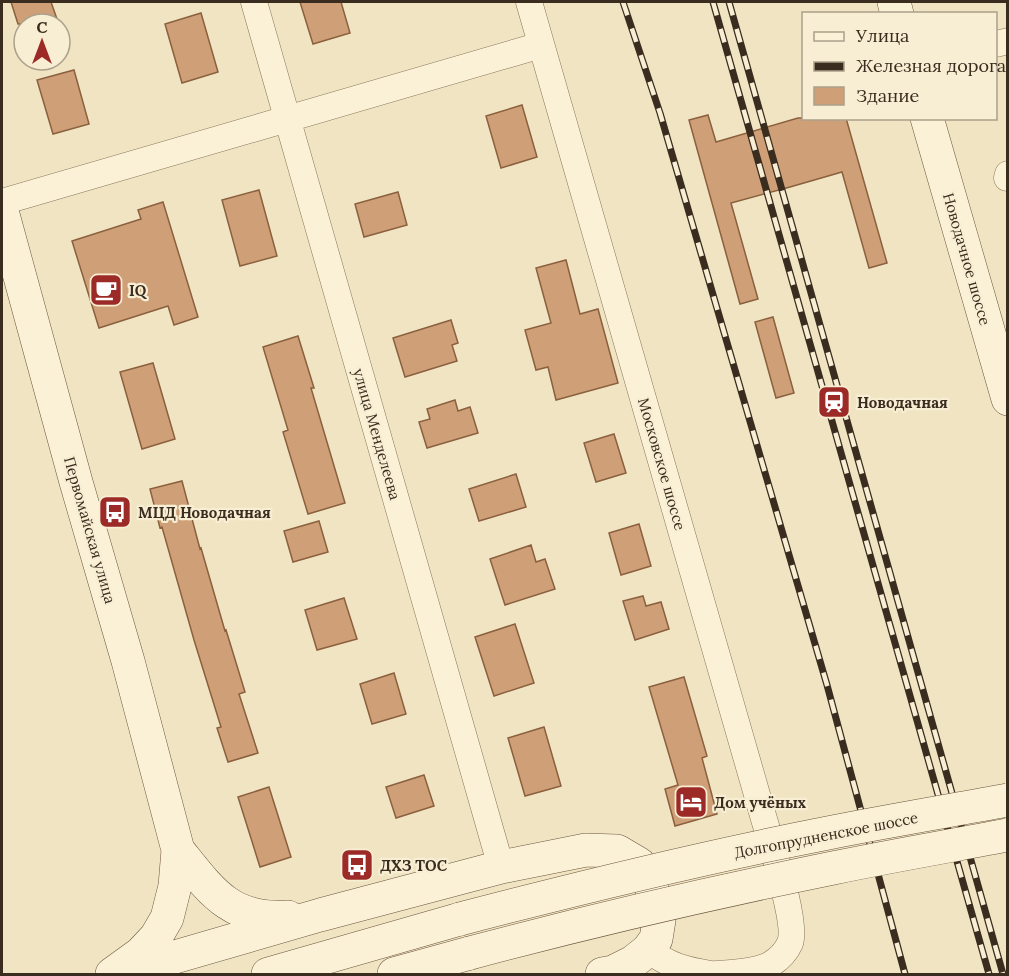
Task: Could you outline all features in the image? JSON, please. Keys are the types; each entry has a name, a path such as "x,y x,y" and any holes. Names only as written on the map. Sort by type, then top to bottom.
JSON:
{"main road":[{"name":"Новодачное шоссе","path":"928,120 1008,399"},
{"name":"Первомайская улица","path":"2,211 128,661 178,850"},
{"name":"Долгопрудненское шоссе","path":"268,975 460,919 575,889 827,833 1008,800"},
{"path":"394,975 583,923 692,898 834,867 1008,835"},
{"path":"178,850 199,876 227,904 249,915 275,918 320,915"},
{"path":"112,975 141,953 156,937 167,918 175,886 178,850"},
{"path":"112,975 320,915 501,867 586,850 617,851 639,864 650,881 659,920 656,939 648,950 633,962 602,975"}],"street":[{"name":"улица Менделеева","path":"254,2 501,867"},
{"name":"Московское шоссе","path":"529,2 790,914 790,942 784,954 769,965 717,975"},
{"path":"2,202 541,45"},
{"path":"648,950 661,960 684,970 711,975"}],"building":[{"path":"11,2 51,2 55,12 14,12"},
{"path":"300,2 341,2 350,33 313,44"},
{"path":"201,13 218,72 182,83 165,24"},
{"path":"74,70 89,124 53,134 37,80"},
{"path":"522,105 537,157 501,168 486,116"},
{"path":"708,115 716,142 798,118 802,120 847,120 887,263 869,268 842,172 731,203 758,299 740,304 689,120"},
{"path":"259,190 277,256 240,266 222,200"},
{"path":"398,192 407,225 364,237 355,204"},
{"path":"163,202 198,317 174,325 168,306 99,328 72,241 141,219 138,210"},
{"path":"566,260 580,314 598,309 618,383 556,400 548,367 536,370 525,330 551,323 536,268"},
{"path":"773,317 794,393 776,398 755,322"},
{"path":"451,320 458,343 452,345 457,361 405,377 393,338"},
{"path":"298,336 345,503 308,514 283,432 288,430 263,347"},
{"path":"153,363 175,439 142,449 120,372"},
{"path":"455,400 458,411 470,407 478,433 427,448 419,422 430,419 427,409"},
{"path":"614,434 626,473 596,482 584,443"},
{"path":"516,474 526,507 479,521 469,489"},
{"path":"182,481 200,549 245,692 239,694 258,753 228,762 217,728 221,727 150,489"},
{"path":"319,521 328,552 293,562 284,531"},
{"path":"639,524 651,566 621,575 609,533"},
{"path":"531,545 536,562 545,559 555,589 505,605 490,559"},
{"path":"643,596 646,606 661,602 669,629 635,640 623,601"},
{"path":"344,598 357,639 317,650 305,610"},
{"path":"515,624 534,683 494,696 475,637"},
{"path":"394,673 406,714 372,724 360,684"},
{"path":"684,677 707,756 702,758 717,814 675,826 665,789 678,785 649,687"},
{"path":"544,727 561,786 525,796 508,738"},
{"path":"424,775 434,806 396,818 386,787"},
{"path":"269,787 291,857 260,867 238,797"}],"railway":[{"path":"623,2 660,113 827,685 905,974"},
{"path":"713,2 989,974"},
{"path":"729,2 1003,974"}],"place":[{"name":"IQ","path":"106,290"},
{"name":"Новодачная","path":"834,402"},
{"name":"МЦД Новодачная","path":"115,512"},
{"name":"Дом учёных","path":"691,802"},
{"name":"ДХЗ ТОС","path":"357,865"}]}
